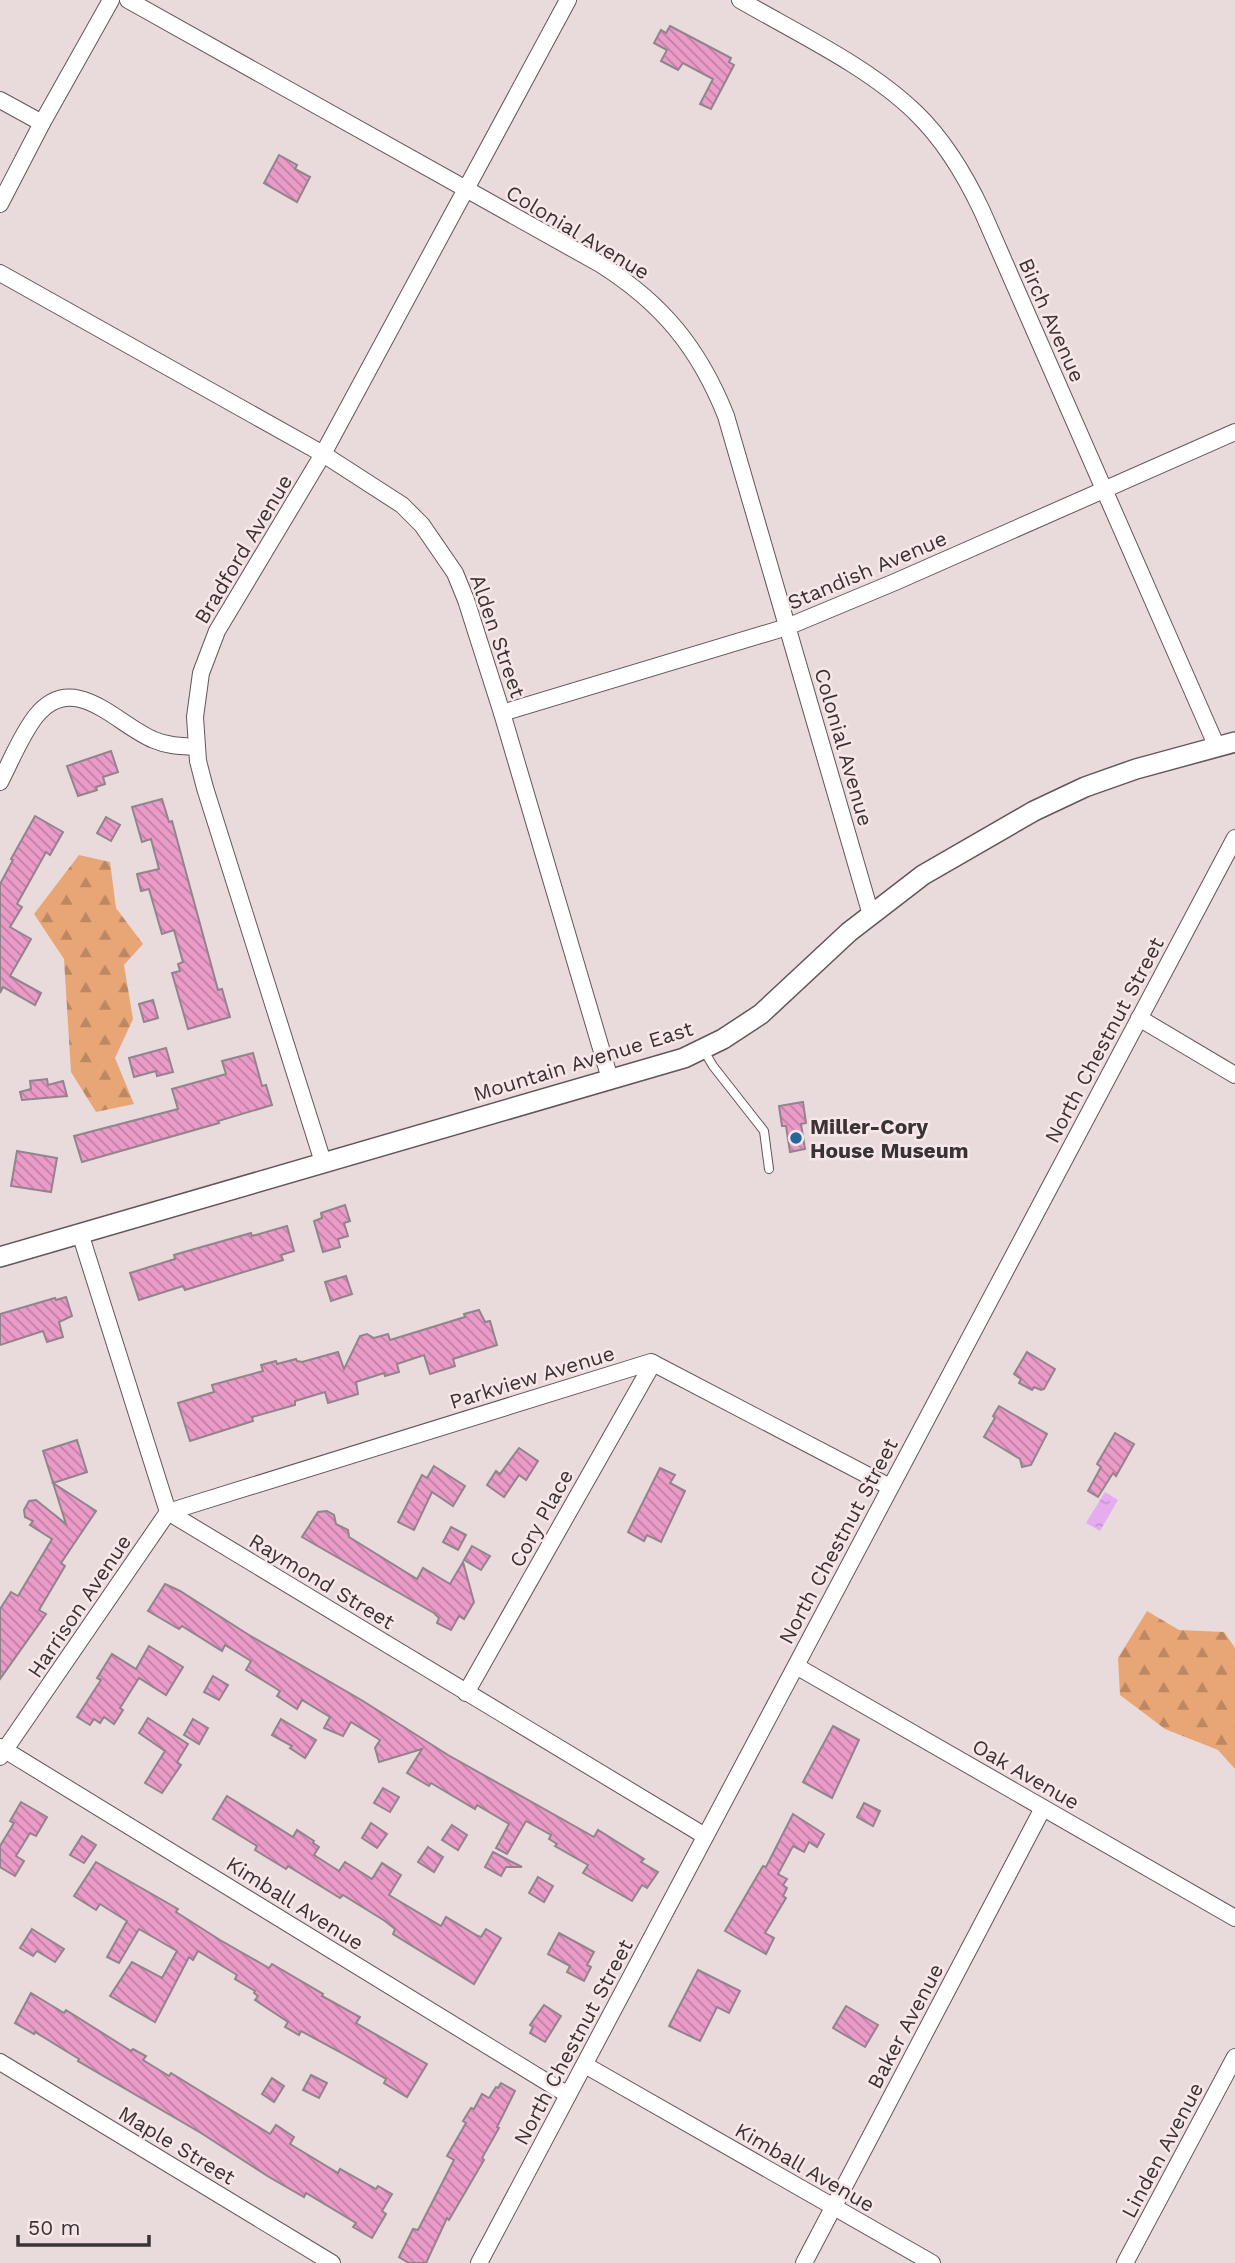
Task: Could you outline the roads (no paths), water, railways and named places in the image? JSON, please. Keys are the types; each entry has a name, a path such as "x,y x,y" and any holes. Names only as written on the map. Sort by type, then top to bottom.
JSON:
{"street":[{"path":"0,204 111,0"},
{"name":"Colonial Avenue","path":"128,0 625,279 647,297 686,340 715,389 726,416 871,915"},
{"name":"Bradford Avenue","path":"323,1162 205,788 197,747 197,695 201,673 217,631 323,454 568,0"},
{"name":"Birch Avenue","path":"740,0 886,88 917,114 948,151 978,202 1104,491 1226,744"},
{"path":"0,100 42,123"},
{"name":"Alden Street","path":"0,273 323,454 402,506 422,525 439,547 455,573 466,600 610,1079"},
{"name":"Standish Avenue","path":"502,713 787,627 1235,432"},
{"path":"0,782 35,718 45,707 57,700 71,697 98,705 152,740 169,746 197,747"},
{"name":"Mountain Avenue East","path":"0,1257 684,1058 723,1040 761,1014 849,932 923,875 1034,811 1085,787 1136,769 1226,744"},
{"name":"North Chestnut Street","path":"479,2263 1235,838"},
{"path":"1139,1018 1235,1075"},
{"path":"80,1233 168,1512"},
{"path":"653,1363 890,1487"},
{"name":"Parkview Avenue","path":"168,1512 653,1363"},
{"name":"Cory Place","path":"466,1693 653,1363"},
{"name":"Raymond Street","path":"168,1512 705,1836"},
{"name":"Harrison Avenue","path":"2,1751 168,1512"},
{"name":"Oak Avenue","path":"796,1666 1235,1918"},
{"name":"Kimball Avenue","path":"2,1751 568,2095"},
{"name":"Baker Avenue","path":"804,2263 1043,1808"},
{"name":"Linden Avenue","path":"1125,2263 1235,2057"},
{"name":"Maple Street","path":"0,2063 332,2263"},
{"name":"Kimball Avenue","path":"585,2066 932,2263"}],"lane":[{"path":"703,1049 713,1066 764,1131 769,1169"}],"water":[{"path":"1105,1492 1118,1500 1100,1531 1086,1523"}],"place":[{"name":"Miller-Cory House Museum","path":"796,1138"}]}
